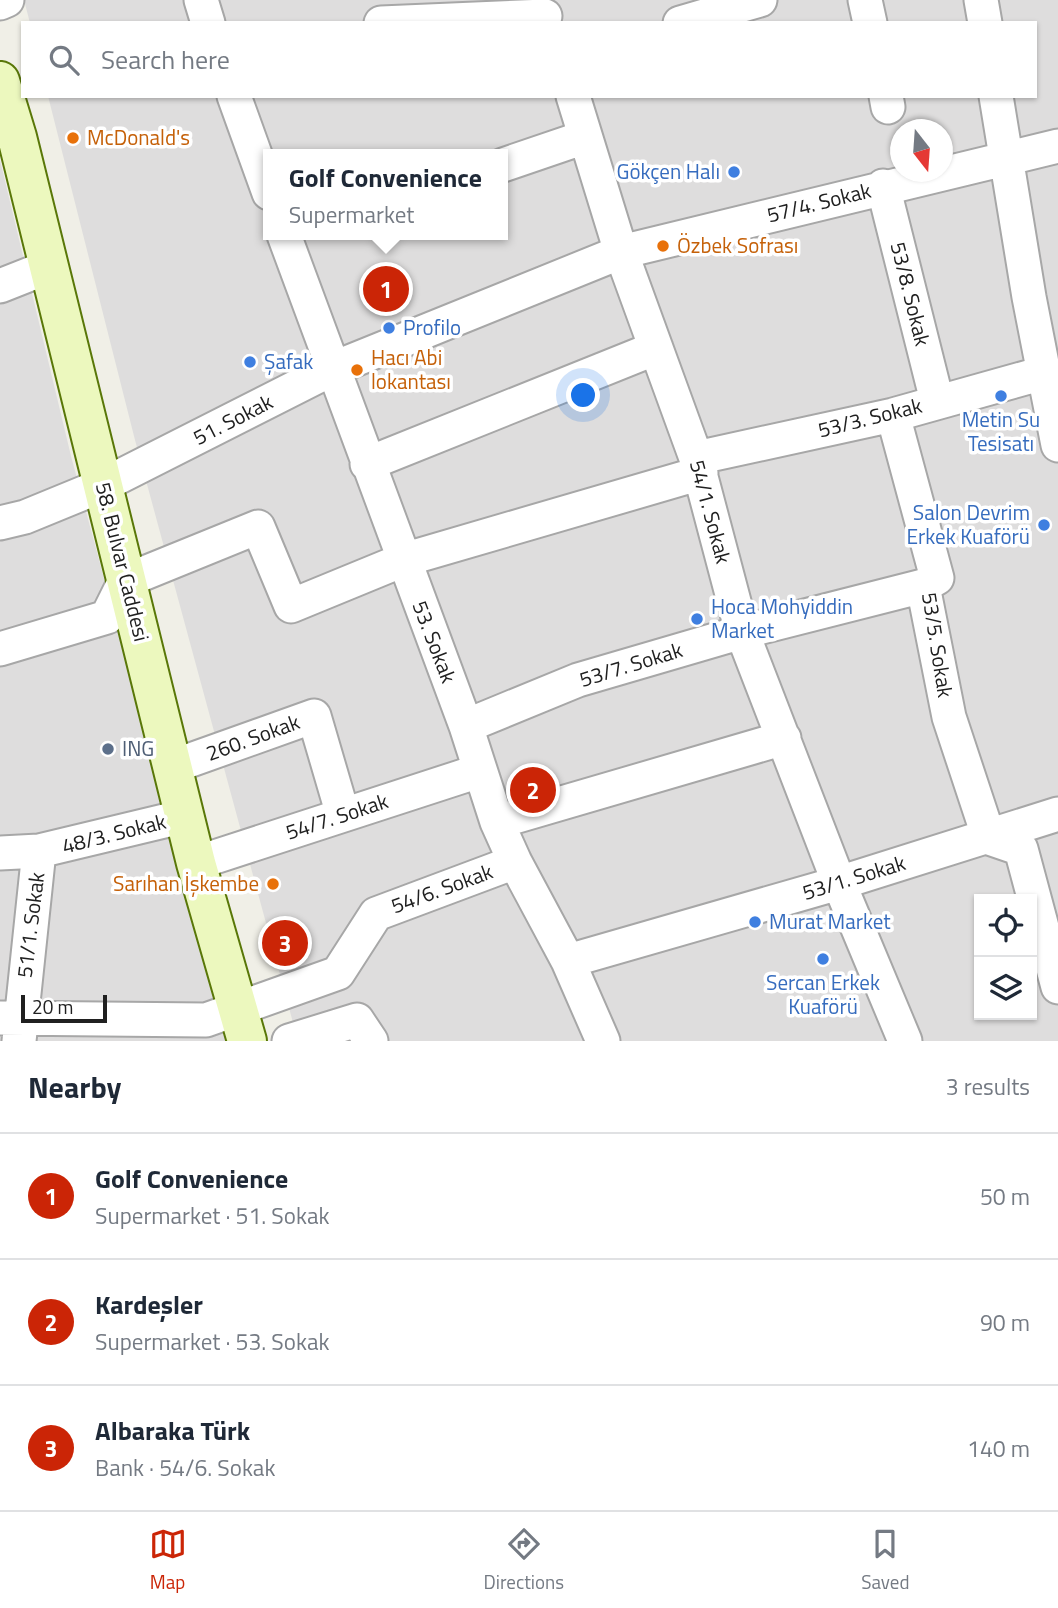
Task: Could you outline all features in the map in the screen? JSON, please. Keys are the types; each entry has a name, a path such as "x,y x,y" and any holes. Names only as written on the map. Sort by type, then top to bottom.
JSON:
{"main road":[{"name":"58. Bulvar Caddesi","path":"0,81 9,140 48,267 196,863 243,1024"}],"street":[{"path":"0,3 7,0"},
{"path":"201,0 207,21"},
{"path":"687,21 760,0"},
{"path":"865,0 870,21"},
{"path":"981,0 985,21"},
{"path":"414,21 544,13"},
{"path":"235,98 263,176"},
{"name":"54/1. Sokak","path":"574,98 621,252 698,466 741,632 839,883 905,1041"},
{"path":"996,98 1006,159 1044,295 1043,373 1058,445"},
{"path":"508,163 585,137"},
{"name":"57/4. Sokak","path":"621,252 1058,146"},
{"name":"53/8. Sokak","path":"883,187 937,401"},
{"name":"53. Sokak","path":"293,240 332,369 467,726 497,822 515,862 568,961 603,1041"},
{"name":"51. Sokak","path":"0,523 25,517 103,485 332,369 621,252"},
{"path":"0,286 48,267"},
{"path":"367,464 656,348"},
{"name":"53/3. Sokak","path":"125,581 258,527 292,606 403,560 698,466 1043,373"},
{"name":"53/5. Sokak","path":"893,415 937,578 923,586 949,717 989,838"},
{"path":"0,649 107,617 125,581"},
{"name":"53/7. Sokak","path":"467,726 578,680 741,632 923,586"},
{"name":"260. Sokak","path":"174,766 314,716 343,815"},
{"path":"497,822 784,738"},
{"name":"54/7. Sokak","path":"196,863 479,771"},
{"name":"53/1. Sokak","path":"568,961 989,838 1058,814"},
{"name":"48/3. Sokak","path":"0,853 39,852 185,816"},
{"path":"989,838 1021,849 1058,986"},
{"name":"51/1. Sokak","path":"13,1026 39,852"},
{"name":"54/6. Sokak","path":"13,1026 206,1020 243,1024 338,973 376,914 515,862"},
{"path":"289,1041 357,1020 371,1041"}],"shaded area":[{"path":"24,0 1058,0 1058,1041 298,1041 135,440 49,98 1037,98 1037,21 29,21"},
{"path":"0,160 71,456 229,1041 0,1041"}],"place":[{"name":"McDonald's","path":"73,138"},
{"name":"Gökçen Halı","path":"734,172"},
{"name":"Özbek Sofrası","path":"663,246"},
{"name":"Golf Convenience","path":"386,289"},
{"name":"Profilo","path":"389,328"},
{"name":"Şafak","path":"250,362"},
{"name":"Hacı Abi lokantası","path":"357,370"},
{"name":"Metin Su Tesisatı","path":"1001,396"},
{"name":"Salon Devrim Erkek Kuaförü","path":"1044,525"},
{"name":"Hoca Mohyiddin Market","path":"697,619"},
{"name":"ING","path":"108,749"},
{"name":"Kardeşler","path":"533,790"},
{"name":"Sarıhan İşkembe","path":"273,884"},
{"name":"Murat Market","path":"755,922"},
{"name":"Albaraka Türk","path":"285,943"},
{"name":"Sercan Erkek Kuaförü","path":"823,959"}]}
